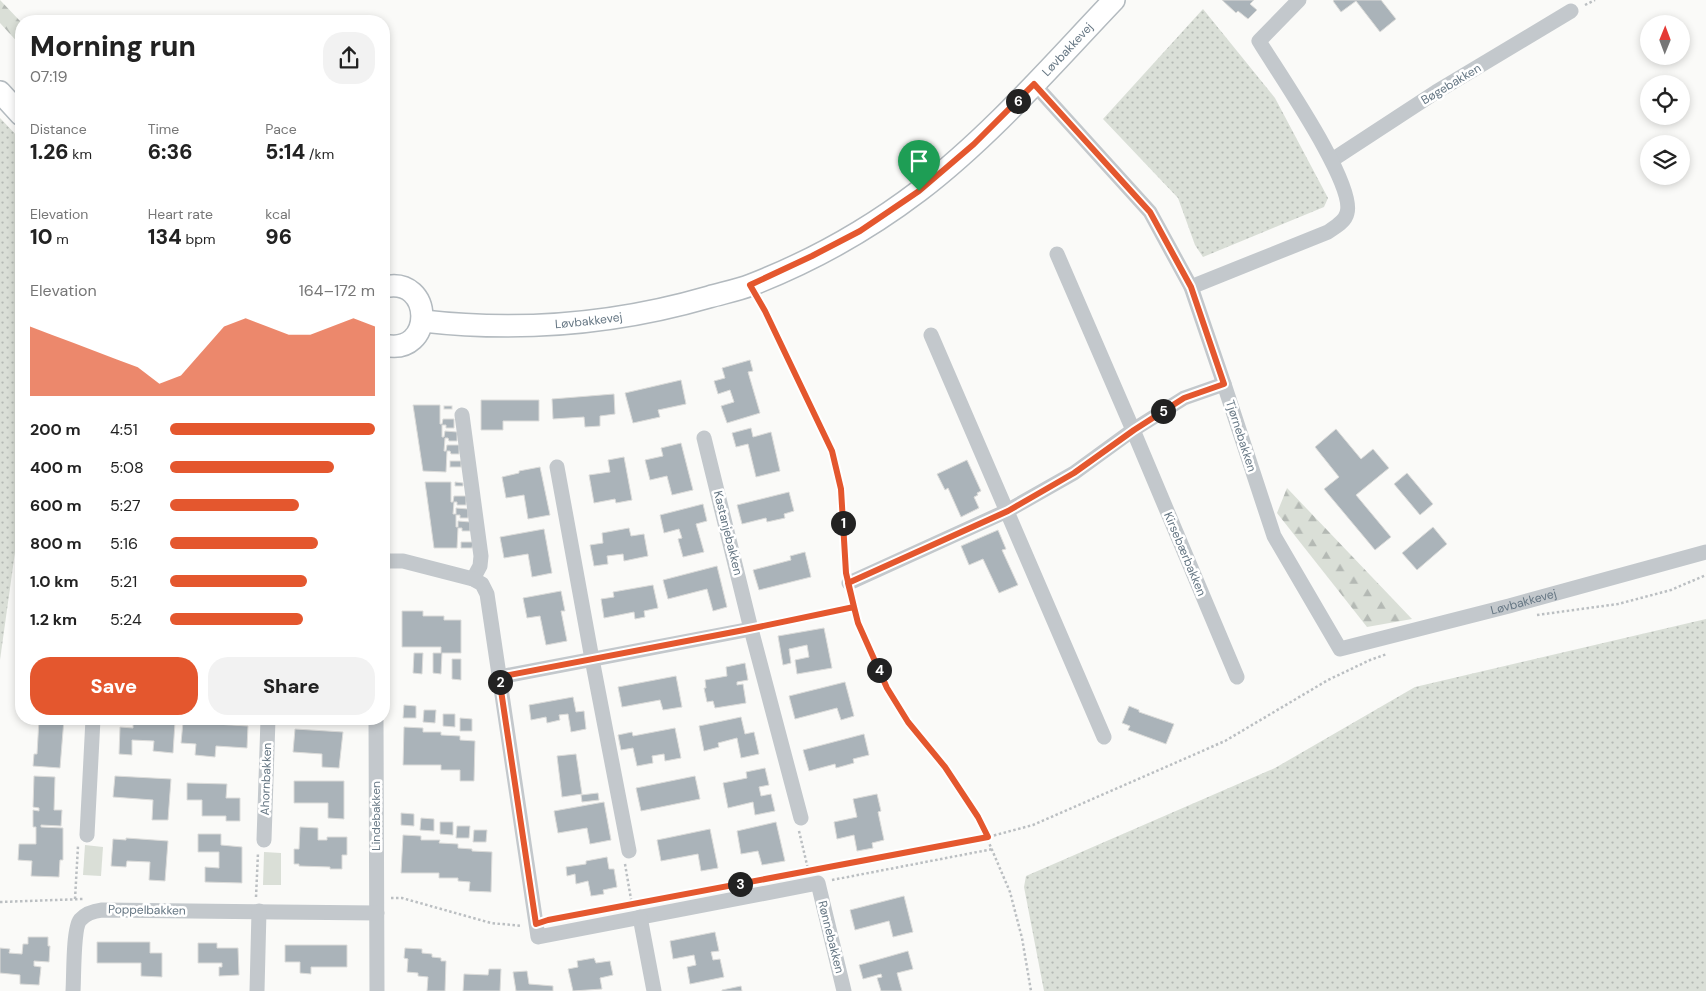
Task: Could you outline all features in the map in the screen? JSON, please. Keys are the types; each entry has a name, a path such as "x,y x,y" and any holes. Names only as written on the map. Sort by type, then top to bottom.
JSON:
{"street":[{"name":"Løvbakkevej","path":"423,321 517,326 588,322 656,311 750,285 860,231 919,191 974,144 1114,0"},
{"path":"1191,287 1328,232 1340,224 1347,215 1347,197 1332,160 1259,41 1299,0"},
{"name":"Bøgebakken","path":"1332,160 1436,92 1571,11"},
{"name":"Tjørnebakken","path":"1034,84 1150,212 1191,287 1274,536 1340,649"},
{"path":"0,92 15,108"},
{"name":"Kirsebærbakken","path":"1057,254 1134,430 1236,677"},
{"path":"390,287 397,286 412,292 421,305 423,321 416,336 410,341 390,348"},
{"path":"931,335 1104,737"},
{"path":"848,583 1008,511 1074,473 1134,430 1184,398 1224,384"},
{"path":"462,415 481,556 480,566 474,579"},
{"name":"Kastanjebakken","path":"704,438 799,821"},
{"path":"557,467 627,855"},
{"name":"Løvbakkevej","path":"1340,649 1706,552"},
{"path":"390,561 403,561 474,579 482,584 487,594 537,931"},
{"path":"499,677 751,629"},
{"path":"82,838 93,725"},
{"name":"Ahornbakken","path":"261,843 268,725"},
{"name":"Lindebakken","path":"376,725 377,991"},
{"name":"Rønnebakken","path":"537,931 815,874 844,991"},
{"path":"257,991 258,904"},
{"name":"Poppelbakken","path":"73,991 76,929 81,918 91,912 258,904 377,913"},
{"path":"636,911 654,991"}],"lane":[{"path":"750,285 765,311 832,451 841,489 846,573 858,623 887,688 908,722 945,767"}],"path":[{"path":"1531,616 1618,604 1671,590 1706,575"},
{"path":"751,629 854,607"},
{"path":"815,874 1033,826 1225,741 1328,680 1387,654"},
{"path":"945,767 978,817 1010,892 1022,938 1030,991"},
{"path":"799,821 815,874"},
{"path":"75,899 82,838"},
{"path":"247,898 258,904 261,843"},
{"path":"815,874 992,849"},
{"path":"627,855 636,911"},
{"path":"377,897 402,898 491,923 527,926 537,931"},
{"path":"0,902 84,899"},
{"path":"623,906 636,911"}],"green space":[{"path":"0,0 15,16 15,39 0,23"},
{"path":"1203,9 1275,98 1328,198 1324,207 1203,257 1195,245 1178,198 1103,119"},
{"path":"0,118 15,134 15,552 0,660"},
{"path":"1287,488 1412,619 1367,627 1277,513"},
{"path":"1706,619 1706,991 1044,991 1024,887 1026,876 1275,768 1415,687"},
{"path":"85,845 103,847 101,876 83,875"},
{"path":"264,852 281,853 281,885 263,885"}],"building":[{"path":"1222,0 1254,0 1250,4 1257,10 1248,19 1238,11 1236,13"},
{"path":"1334,0 1381,0 1396,19 1380,32 1356,1 1341,12"},
{"path":"750,360 753,371 748,372 760,413 727,423 721,406 734,402 730,390 718,394 714,381 725,378 722,368"},
{"path":"681,380 686,404 658,410 660,417 633,423 625,393"},
{"path":"614,394 615,414 600,416 600,426 585,427 584,417 553,419 552,399"},
{"path":"481,400 539,400 539,421 503,421 503,430 481,430"},
{"path":"413,405 440,405 440,424 442,424 443,419 454,419 454,428 446,428 446,425 442,425 442,437 444,437 445,431 457,432 457,441 449,441 448,438 445,438 444,451 446,451 447,445 459,445 459,454 451,454 450,451 447,451 446,472 423,471"},
{"path":"444,406 452,406 452,409 444,409"},
{"path":"751,428 753,437 771,432 780,471 756,477 748,444 736,447 732,433"},
{"path":"1336,429 1361,459 1373,449 1389,468 1356,495 1391,537 1375,550 1324,489 1339,477 1315,447"},
{"path":"681,443 693,490 672,495 667,476 650,480 645,460 663,456 661,448"},
{"path":"624,457 632,500 616,503 615,499 594,503 589,475 610,472 608,460"},
{"path":"967,460 981,491 974,497 979,508 961,517 948,488 945,490 937,474"},
{"path":"450,461 461,461 461,467 450,467"},
{"path":"540,467 550,515 528,519 524,495 506,498 502,477"},
{"path":"1407,473 1433,504 1420,515 1394,484"},
{"path":"425,482 451,482 451,502 453,502 454,496 466,496 466,505 457,505 457,502 454,502 453,514 456,514 456,508 468,509 468,518 460,518 460,515 456,515 456,527 458,527 458,521 470,522 470,531 462,531 462,528 458,528 457,548 434,548"},
{"path":"455,482 463,483 463,486 455,486"},
{"path":"789,492 794,511 784,514 785,518 767,522 766,518 742,524 737,505"},
{"path":"703,504 707,521 696,524 704,552 683,557 678,539 682,538 679,529 664,533 660,515"},
{"path":"1433,527 1447,544 1417,570 1402,553"},
{"path":"629,528 631,536 644,534 648,556 624,561 623,554 607,556 608,564 594,566 590,545 603,543 602,533"},
{"path":"544,529 552,573 532,577 528,554 504,558 500,537"},
{"path":"998,530 1006,549 1002,550 1018,585 999,593 983,559 969,565 961,546"},
{"path":"461,542 473,542 472,548 461,548"},
{"path":"805,552 811,577 759,590 753,570 791,560 790,556"},
{"path":"717,566 727,607 713,611 707,589 668,599 663,580"},
{"path":"653,585 658,608 644,611 645,617 635,619 634,612 604,618 601,599 614,597 613,592"},
{"path":"561,591 565,611 561,611 567,641 546,645 540,616 527,618 523,598"},
{"path":"402,611 423,611 423,616 444,616 444,620 461,620 461,653 442,653 441,674 433,673 433,653 441,653 441,647 402,647"},
{"path":"824,628 832,668 797,674 795,660 809,657 807,645 789,649 791,663 783,665 778,636"},
{"path":"414,653 423,653 422,674 413,673"},
{"path":"452,659 461,659 461,680 452,679"},
{"path":"745,663 748,680 737,682 737,685 743,684 746,703 715,708 713,701 707,702 704,688 706,688 705,680 727,676 726,667"},
{"path":"676,676 682,707 663,710 660,700 622,707 618,687"},
{"path":"845,682 854,716 841,720 837,708 795,719 789,696"},
{"path":"573,697 576,712 584,711 586,729 571,732 568,714 559,715 560,720 547,723 546,717 531,720 529,705"},
{"path":"404,705 416,706 416,718 403,718"},
{"path":"1129,706 1139,710 1139,712 1174,724 1166,744 1128,730 1130,726 1122,723"},
{"path":"424,710 436,710 435,723 423,722"},
{"path":"443,714 455,714 455,727 443,726"},
{"path":"741,717 745,734 754,732 759,754 741,758 737,738 718,743 719,747 704,751 699,726"},
{"path":"460,718 472,719 472,731 460,731"},
{"path":"39,725 64,725 60,768 33,766 34,754 37,754"},
{"path":"133,725 175,725 173,753 153,751 154,741 132,740 132,755 119,754 120,727 133,728"},
{"path":"183,725 248,726 247,748 216,746 215,757 195,755 196,744 181,743"},
{"path":"404,727 423,728 423,732 441,732 441,735 460,736 460,740 475,741 474,781 460,781 460,770 441,770 441,765 403,765"},
{"path":"675,728 681,758 665,761 664,754 652,756 653,763 637,766 633,748 621,750 618,735 632,732 633,736"},
{"path":"295,729 343,732 339,768 322,767 322,754 293,752"},
{"path":"864,734 869,755 853,759 854,763 836,768 835,764 809,771 803,750"},
{"path":"576,754 582,794 562,797 557,756"},
{"path":"765,768 769,785 759,787 761,796 771,794 775,811 755,815 753,802 728,808 723,783 747,778 746,772"},
{"path":"34,776 55,777 54,810 62,810 61,826 41,825 41,827 63,828 63,860 60,860 59,877 31,876 32,861 18,860 19,844 36,844 33,810 39,811 39,808 33,807"},
{"path":"115,776 171,779 168,820 152,820 153,800 113,797"},
{"path":"695,776 700,799 641,811 636,788"},
{"path":"294,781 344,781 344,819 328,818 328,803 294,803"},
{"path":"187,783 227,784 226,798 240,798 240,821 226,821 226,816 202,816 202,800 187,800"},
{"path":"598,793 599,800 582,802 581,795"},
{"path":"877,794 881,811 878,812 884,840 872,843 873,848 857,851 854,835 837,839 834,822 857,817 853,799"},
{"path":"604,802 611,840 590,844 587,828 558,833 554,811"},
{"path":"401,813 414,814 414,826 401,825"},
{"path":"421,818 434,819 434,831 420,830"},
{"path":"440,822 453,822 453,835 440,834"},
{"path":"776,822 785,861 762,865 758,851 741,854 737,831"},
{"path":"457,826 470,826 469,838 456,838"},
{"path":"300,827 318,828 318,840 327,840 327,837 347,837 347,855 342,855 342,869 294,864 294,849 299,849"},
{"path":"710,829 718,868 701,871 698,854 661,861 657,840"},
{"path":"474,830 487,830 486,842 473,842"},
{"path":"198,834 221,834 221,845 242,847 242,883 205,882 205,867 219,868 219,852 198,852"},
{"path":"403,835 421,836 421,840 440,840 439,843 458,844 458,848 472,849 472,851 492,852 491,892 469,891 470,882 458,881 458,878 439,878 439,873 401,873"},
{"path":"126,838 168,841 165,881 149,880 150,862 127,861 126,867 111,866 113,839 126,840"},
{"path":"607,857 609,869 614,869 617,887 603,890 604,894 591,896 588,881 576,884 575,874 567,876 566,867 586,864 586,861"},
{"path":"904,896 913,932 893,937 889,921 855,930 850,910"},
{"path":"715,932 719,951 711,952 713,960 720,959 724,977 690,984 687,967 696,965 694,955 673,959 670,941"},
{"path":"28,937 48,937 48,946 50,946 49,962 34,961 34,966 41,967 39,985 20,984 20,975 0,973 0,948 10,949 9,953 22,954 23,944 28,944"},
{"path":"97,942 150,942 150,953 162,953 162,977 141,976 141,963 97,963"},
{"path":"198,943 217,943 217,948 238,948 239,975 219,976 219,967 222,967 222,963 198,963"},
{"path":"285,945 347,945 347,967 311,967 311,974 300,973 300,962 285,962"},
{"path":"405,948 422,949 422,953 432,954 432,957 441,958 441,961 446,961 445,991 427,991 428,977 418,976 418,973 407,972 408,959 404,958"},
{"path":"908,951 913,969 897,973 902,991 881,991 877,978 882,977 881,974 863,979 859,965"},
{"path":"594,958 596,963 610,961 613,975 600,978 602,989 573,991 568,969 578,967 577,961"},
{"path":"489,969 501,969 500,991 463,991 464,974 488,975"},
{"path":"527,971 529,984 553,986 553,991 516,991 513,972"},
{"path":"741,986 742,991 722,991 722,990"}],"route":[{"path":"919,191 860,231 750,285 765,311 832,451 841,489 846,573 848,583 854,607 499,677 536,924 548,920 988,837 978,817 945,767 908,722 887,688 858,623 854,607 848,583 1008,511 1074,473 1134,430 1184,398 1224,384 1191,287 1150,212 1034,84 974,144 919,191"}]}
